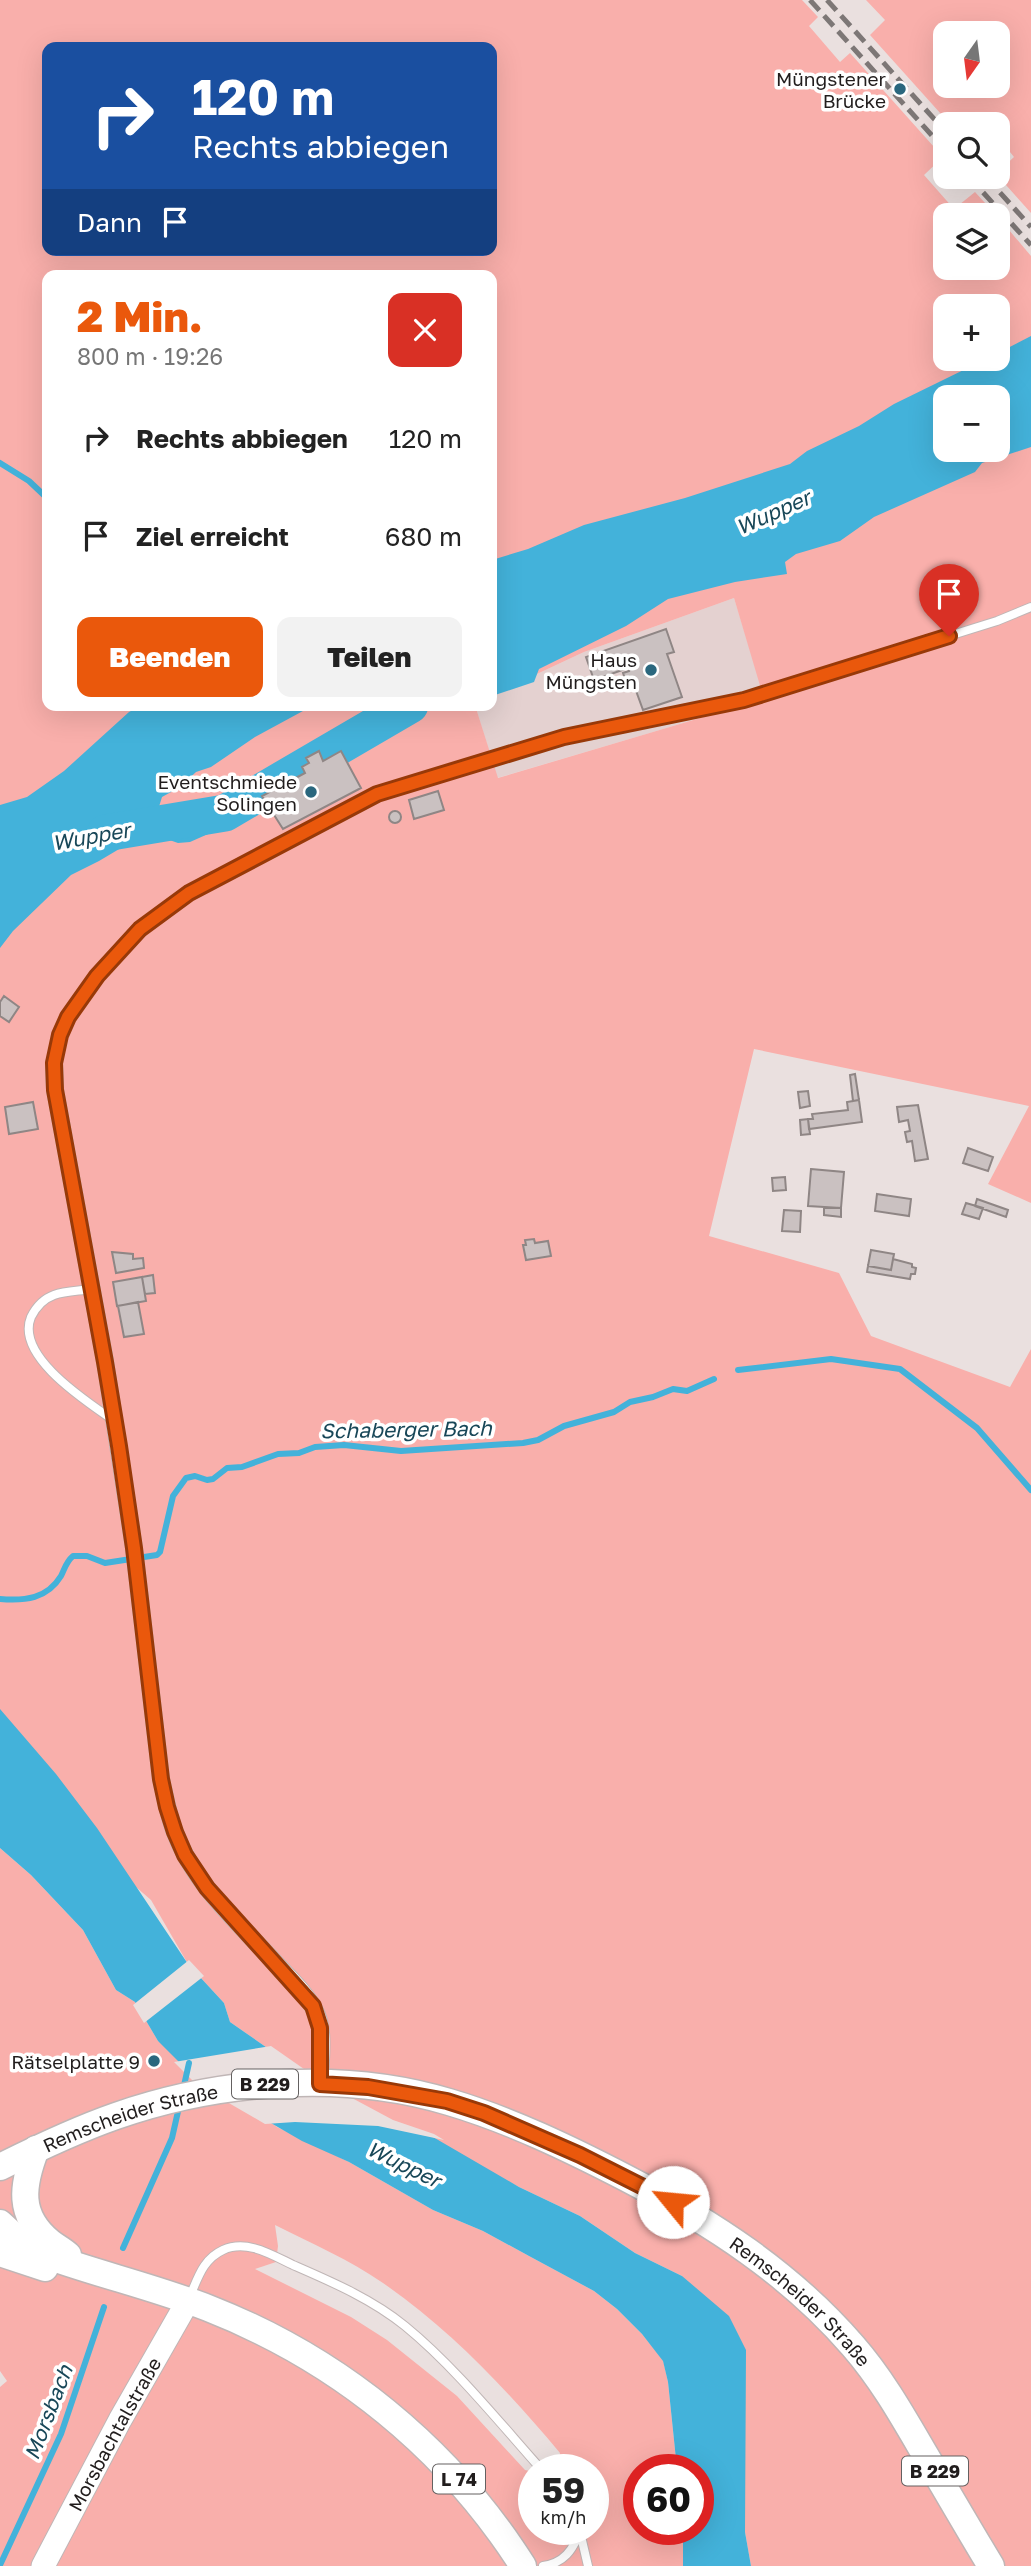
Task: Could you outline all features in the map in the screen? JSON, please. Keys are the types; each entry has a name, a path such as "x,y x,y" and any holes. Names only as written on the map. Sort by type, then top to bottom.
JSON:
{"main road":[{"name":"Remscheider Straße","path":"0,2167 115,2116 210,2091 264,2084 320,2084 409,2093 484,2113 606,2167 673,2202 735,2241 781,2275 855,2348 908,2426 990,2566"},
{"name":"L 74","path":"36,2149 26,2174 26,2210 30,2220 49,2241 81,2267"},
{"name":"L 74","path":"0,2223 24,2245 243,2322 315,2362 379,2405 427,2446 452,2471 500,2530 523,2566"},
{"name":"L 74","path":"0,2253 50,2270 81,2267"},
{"name":"Morsbachtalstraße","path":"43,2566 120,2420 188,2301"}],"street":[{"path":"54,1063 55,1090 115,1421 135,1556 161,1779 175,1832 185,1855 207,1888 313,2006 320,2028 320,2084"}],"lane":[{"path":"54,1063 60,1035 73,1007 111,960 156,915 189,893 377,794 564,737 744,700 971,629 1031,607"},
{"path":"91,1289 57,1294 44,1300 31,1319 29,1338 49,1369 68,1387 115,1421"},
{"path":"188,2301 203,2267 213,2256 225,2249 241,2246 258,2249 354,2292 405,2326 475,2393 528,2454"},
{"path":"543,2566 559,2561 569,2554 573,2545"},
{"path":"583,2545 588,2566"}],"shaded area":[{"path":"0,0 802,0 818,17 809,26 840,62 850,53 933,146 933,166 924,175 933,189 936,189 949,203 933,203 933,280 1010,280 1010,231 1031,256 1031,1203 988,1184 1029,1106 754,1049 709,1236 839,1273 871,1336 1010,1387 1031,1349 1031,2566 751,2566 682,2276 635,2253 580,2216 322,2086 230,2022 224,2003 188,1964 151,1900 51,1813 0,1753"},
{"path":"866,0 1031,0 1031,213 1010,189 1010,161 1014,157 1010,152 1010,112 939,112 870,35 885,20"},
{"path":"975,192 985,203 961,203"},
{"path":"734,598 765,699 497,778 477,711 497,711 497,693 584,652"},
{"path":"0,1848 31,1875 83,1930 116,1990 135,2002 158,2041 277,2127 349,2162 433,2210 483,2231 594,2291 642,2334 663,2360 675,2454 623,2454 623,2545 683,2545 683,2566 0,2566 0,2387 7,2381 0,2371","holes":["275,2225 344,2259 408,2301 455,2341 520,2406 560,2454 609,2454 609,2545 518,2545 518,2462 457,2396 387,2340 351,2317 255,2269 276,2262 278,2246"]}],"water":[{"path":"1031,336 1031,447 1010,454 1010,385 933,385 933,462 985,462 975,472 874,517 840,541 796,554 785,562 787,574 735,582 668,599 626,626 539,669 534,682 497,694 497,558 528,549 584,525 685,498 790,464 807,451 859,426 894,404 961,371 1010,371 1010,347"},
{"path":"303,711 255,737 211,767 196,772 180,787 162,797 153,826 136,839 71,875 13,931 0,948 0,805 27,797 64,771 129,712"},
{"path":"373,711 413,711 370,729 362,719"},
{"path":"235,795 242,819 190,842 178,843 155,835 164,813 189,804"},
{"path":"0,1709 56,1774 97,1828 188,1964 224,2003 230,2022 322,2086 392,2123 433,2137 519,2187 580,2216 635,2253 682,2276 729,2316 746,2350 745,2532 751,2566 683,2566 683,2545 714,2545 714,2454 675,2454 668,2382 663,2361 642,2334 617,2309 594,2291 483,2231 433,2210 349,2162 302,2141 198,2081 158,2041 135,2002 116,1990 83,1930 31,1875 0,1848"}],"pier":[{"path":"189,1960 204,1976 144,2023 133,2005"},
{"path":"271,2046 324,2083 393,2120 444,2140 378,2126 295,2122 265,2124 196,2084 174,2062"}],"building":[{"name":"Haus Müngsten","path":"666,629 674,652 667,654 682,697 643,710 631,677 625,679 623,673 629,671 628,668 594,680 586,657"},
{"name":"Eventschmiede Solingen","path":"319,751 323,761 341,751 361,788 283,829 262,796 305,773 302,767 309,763 306,758"},
{"path":"438,791 444,810 414,819 409,800"},
{"path":"395,811 401,817 395,823 389,817"},
{"path":"4,996 19,1007 9,1022 0,1016 0,1002"},
{"path":"855,1074 859,1100 853,1101 850,1075"},
{"path":"808,1091 810,1106 800,1108 798,1092"},
{"path":"859,1100 862,1122 809,1129 808,1119 813,1119 812,1114 848,1110 847,1102"},
{"path":"33,1102 38,1129 9,1134 5,1107"},
{"path":"918,1105 928,1159 915,1161 912,1141 907,1142 905,1132 910,1131 908,1120 899,1122 897,1107"},
{"path":"808,1119 810,1134 801,1135 800,1120"},
{"path":"968,1148 993,1157 988,1171 963,1163"},
{"path":"811,1169 844,1172 841,1208 808,1206"},
{"path":"785,1177 786,1190 773,1191 772,1178"},
{"path":"877,1194 911,1199 909,1216 875,1211"},
{"path":"977,1199 1008,1210 1006,1217 975,1206"},
{"path":"966,1203 983,1208 979,1219 962,1214"},
{"path":"824,1207 841,1208 841,1217 824,1215"},
{"path":"784,1210 801,1211 800,1232 782,1231"},
{"path":"534,1239 535,1243 548,1241 551,1256 526,1260 523,1245 526,1245 525,1240"},
{"path":"871,1250 894,1254 891,1270 868,1266"},
{"path":"112,1252 133,1254 133,1259 143,1258 144,1268 116,1273"},
{"path":"893,1259 912,1264 912,1267 916,1268 915,1274 911,1274 910,1279 867,1272 868,1266 891,1270"},
{"path":"153,1275 155,1293 145,1294 142,1277"},
{"path":"142,1277 146,1301 117,1306 113,1282"},
{"path":"138,1302 144,1334 124,1337 118,1306"}],"waterway":[{"path":"0,463 29,481 42,493"},
{"name":"Wupper","path":"105,833 225,813 400,711"},
{"name":"Schaberger Bach","path":"738,1370 831,1359 900,1369 977,1428 1031,1490"},
{"name":"Schaberger Bach","path":"0,1599 27,1599 49,1590 73,1556 87,1556 105,1563 157,1555 160,1552 173,1496 186,1478 195,1476 213,1479 227,1468 242,1467 278,1454 299,1453 315,1447 344,1445 401,1451 523,1443 538,1440 564,1426 614,1412 630,1402 673,1389 687,1391 714,1379"},
{"name":"Morsbach","path":"183,2090 189,2063"},
{"name":"Morsbach","path":"123,2248 172,2138 179,2107"},
{"name":"Morsbach","path":"0,2565 61,2434 104,2307"}],"railway":[{"path":"810,0 933,137"},
{"path":"827,0 933,118"},
{"path":"980,189 1031,245"},
{"path":"997,189 1031,227"}],"place":[{"name":"Müngstener Brücke","path":"900,89"},
{"name":"Haus Müngsten","path":"651,670"},
{"name":"Eventschmiede Solingen","path":"311,792"},
{"name":"Rätselplatte 9","path":"154,2061"}],"route":[{"path":"673,2202 606,2167 484,2113 409,2093 320,2084 320,2028 313,2006 207,1888 185,1855 167,1807 161,1779 134,1548 105,1362 55,1090 54,1063 60,1035 73,1007 111,960 156,915 189,893 377,794 564,737 744,700 949,636"}]}
